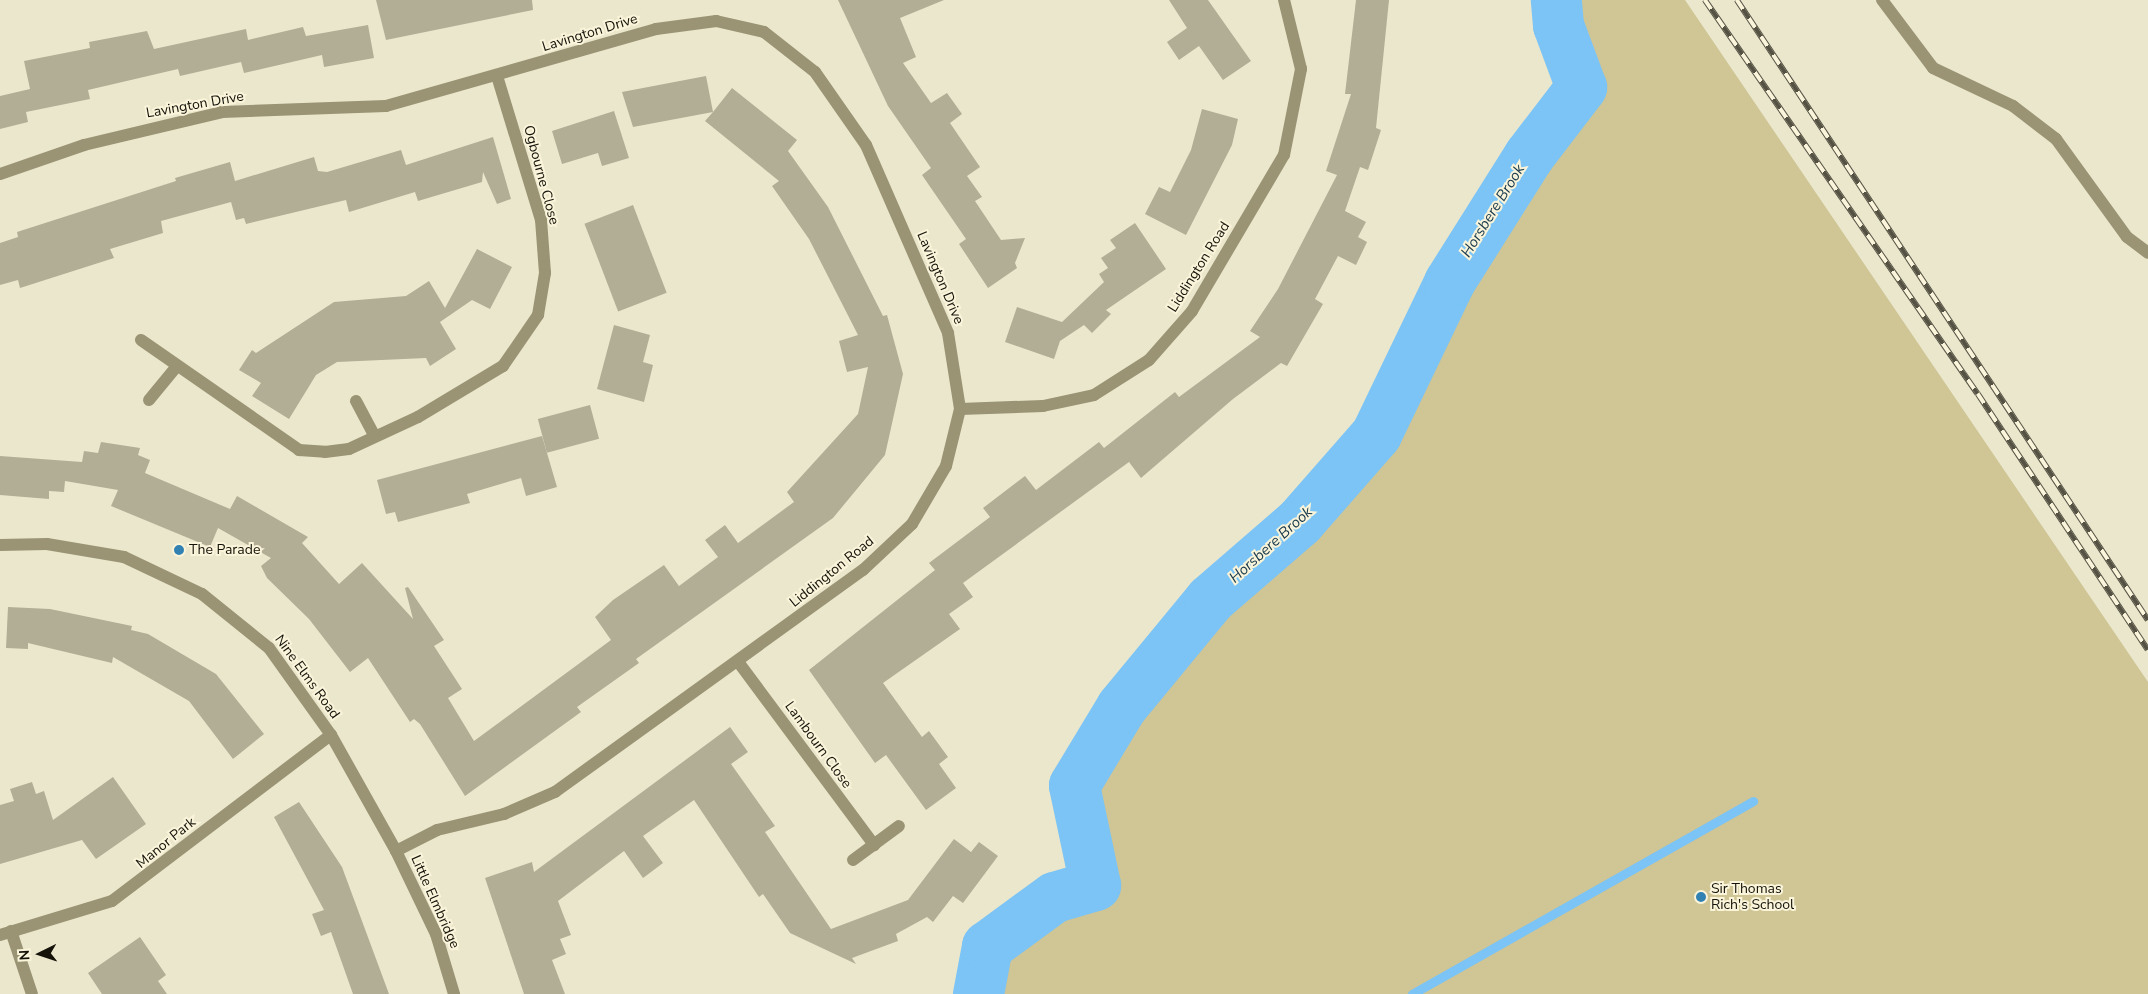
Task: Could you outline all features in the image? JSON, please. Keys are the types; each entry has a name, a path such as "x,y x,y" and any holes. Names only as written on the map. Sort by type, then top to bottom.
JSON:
{"street":[{"name":"Liddington Road","path":"396,851 437,830 504,814 555,792 739,663 863,570 912,524 946,466 960,409 1042,406 1094,395 1150,360 1192,311 1284,156 1301,69 1284,0"},
{"path":"1884,1 1933,68 2013,106 2056,139 2127,237 2148,253"},
{"name":"Lavington Drive","path":"0,174 84,145 184,120 256,109 386,106 498,76 656,29 716,21 764,32 815,72 866,145 948,333 960,409"},
{"name":"Ogbourne Close","path":"141,340 299,450 349,449 418,417 503,366 538,315 545,273 541,220 498,76"},
{"path":"149,400 177,366"},
{"path":"356,400 375,436"},
{"name":"Nine Elms Road","path":"0,545 47,544 124,557 202,594 269,648 331,735 396,851"},
{"name":"Lambourn Close","path":"739,663 874,845"},
{"name":"Manor Park","path":"5,933 112,901 331,735"},
{"path":"853,860 899,826"},
{"name":"Little Elmbridge","path":"396,851 436,934 454,994"},
{"path":"5,933 32,994"}],"shaded area":[{"path":"1556,0 1685,0 2148,682 2148,994 978,994 987,946 1054,897 1095,885 1074,785 1121,707 1210,599 1299,522 1376,434 1449,282 1529,155 1581,87 1558,25"}],"building":[{"path":"376,0 532,0 533,10 386,40"},
{"path":"838,0 944,0 900,18 916,57 903,63 931,103 947,93 962,114 950,123 980,167 967,176 982,197 975,201 1001,240 1025,238 1015,263 1017,268 988,288 959,244 966,239 922,175 931,168 888,106"},
{"path":"1169,0 1208,0 1251,61 1223,80 1199,46 1179,60 1167,42 1187,28"},
{"path":"1356,0 1389,0 1376,128 1381,130 1368,170 1360,167 1345,211 1366,222 1358,237 1367,242 1356,265 1338,256 1315,299 1323,304 1287,366 1281,363 1233,399 1141,478 1129,462 963,583 973,597 949,614 960,629 883,683 922,737 929,731 948,757 939,764 956,788 926,810 886,755 875,763 809,670 935,570 929,563 990,517 983,508 1025,476 1036,490 1099,442 1104,448 1175,392 1179,397 1260,337 1250,331 1278,289 1337,175 1326,171 1351,94 1345,94"},
{"path":"368,25 374,58 324,67 322,55 244,73 241,62 180,76 178,69 88,90 90,99 26,112 28,122 0,129 0,96 30,89 24,61 90,48 89,42 147,31 154,49 246,29 248,40 303,27 306,36"},
{"path":"706,76 713,112 633,127 622,92"},
{"path":"732,88 797,140 788,151 828,207 883,316 887,315 903,374 885,455 833,518 636,659 639,663 577,707 581,712 465,796 420,724 414,719 410,722 368,658 350,672 309,619 267,578 261,566 271,558 218,528 210,547 111,506 118,490 65,481 64,492 49,491 49,499 0,495 0,456 82,462 84,451 98,453 101,442 140,448 138,455 150,460 145,473 230,509 237,496 308,537 302,543 339,584 362,563 413,619 405,588 408,587 444,640 434,646 462,689 448,698 474,741 611,640 595,617 613,600 664,565 679,586 718,557 705,540 725,525 738,543 794,502 787,492 858,414 868,367 847,372 839,341 858,335 809,239 772,186 779,181 705,121"},
{"path":"1202,109 1238,119 1232,145 1186,235 1145,214 1159,187 1170,192 1191,150"},
{"path":"614,111 629,158 602,166 598,153 562,164 552,131"},
{"path":"493,137 511,199 497,204 483,172 482,182 418,201 415,192 349,212 346,200 246,224 244,218 236,220 231,202 161,221 163,233 110,249 114,258 20,288 18,280 0,285 0,243 18,237 17,232 176,181 175,178 230,162 235,181 314,157 318,171 327,172 401,150 406,165"},
{"path":"633,205 667,293 618,311 584,224"},
{"path":"1135,223 1166,269 1106,310 1111,314 1092,333 1084,325 1060,341 1054,359 1005,342 1017,307 1062,322 1104,282 1099,274 1108,268 1101,258 1116,248 1110,240"},
{"path":"477,249 512,267 490,309 472,300 440,322 456,349 430,366 426,358 337,362 316,375 289,419 252,396 261,383 239,370 252,350 256,353 334,302 406,296 429,281 445,308"},
{"path":"614,325 650,335 643,362 653,365 644,402 597,389"},
{"path":"590,405 599,439 547,453 538,419"},
{"path":"542,436 557,487 526,496 521,478 467,494 470,503 398,522 395,512 386,514 377,480"},
{"path":"8,607 50,609 132,626 131,630 148,634 216,674 264,734 233,759 189,701 113,657 112,663 28,643 28,649 6,648"},
{"path":"730,727 748,752 731,764 775,826 765,832 831,929 908,900 954,839 971,852 979,842 998,856 963,903 953,896 933,922 927,917 896,934 898,941 852,958 856,964 790,933 763,894 759,897 694,800 643,836 663,863 643,878 624,851 558,901 571,935 560,939 566,954 552,960 565,994 524,994 485,878 532,862 534,872"},
{"path":"113,777 146,824 96,859 82,840 0,864 0,805 14,801 10,789 32,782 36,794 44,791 53,820"},
{"path":"299,802 342,867 389,994 353,994 331,932 321,936 312,914 324,910 274,817"},
{"path":"140,937 166,975 158,981 167,994 102,994 88,973"}],"waterway":[{"name":"Horsbere Brook","path":"978,994 987,946 1054,897 1095,885 1074,785 1121,707 1210,599 1299,522 1376,434 1449,282 1529,155 1581,87 1558,25 1556,0"},
{"path":"1412,994 1753,801"}],"railway":[{"path":"1705,0 1978,394 2148,650"},
{"path":"1737,0 2148,620"}],"place":[{"name":"The Parade","path":"179,550"},
{"name":"Sir Thomas Rich's School","path":"1701,897"}]}
